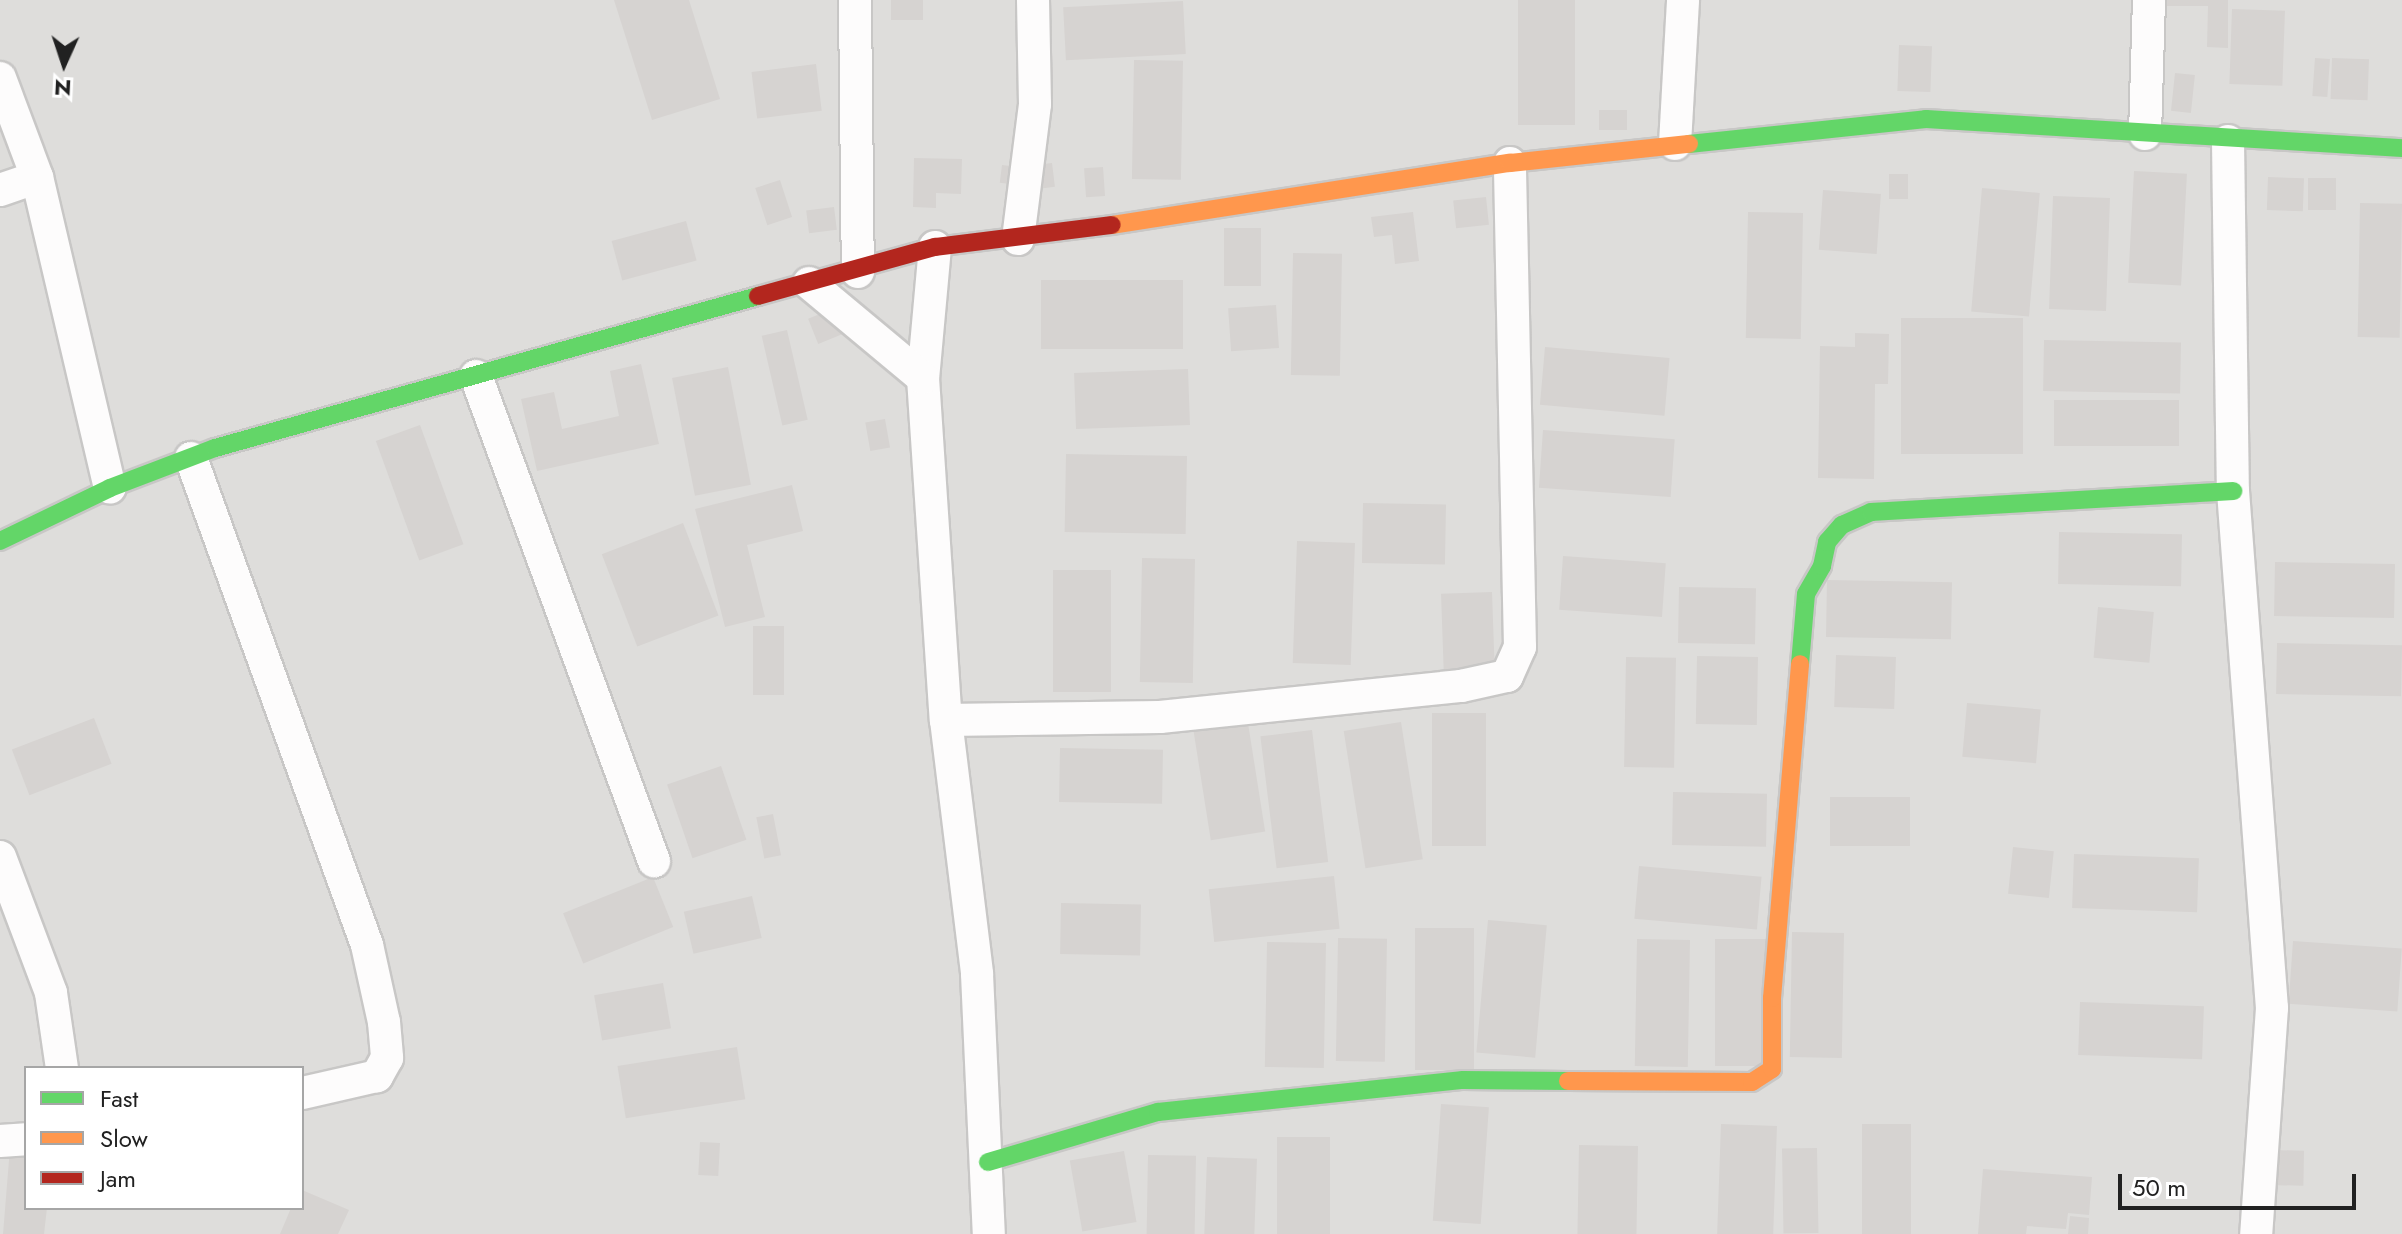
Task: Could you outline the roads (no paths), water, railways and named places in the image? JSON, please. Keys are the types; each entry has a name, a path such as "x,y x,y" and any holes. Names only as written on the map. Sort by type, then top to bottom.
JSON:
{"street":[{"path":"855,0 858,272"},
{"path":"1018,239 1035,104 1033,0"},
{"path":"1675,144 1683,0"},
{"path":"2145,134 2149,0"},
{"path":"0,78 37,177 110,488"},
{"path":"0,541 110,488 191,458 809,283 858,272 935,247 1018,239 1510,163 1926,119 2228,141 2402,148"},
{"path":"2228,141 2233,491 2272,1008 2256,1234"},
{"path":"946,720 1160,717 1461,686 1507,676 1520,647 1510,163"},
{"path":"0,190 37,177"},
{"path":"935,247 923,378 946,720 977,974 989,1234"},
{"path":"809,283 923,378"},
{"path":"476,376 654,861"},
{"path":"191,458 367,945 384,1022 387,1058 377,1076 304,1093"},
{"path":"988,1162 1158,1112 1463,1080 1752,1082 1763,1077 1772,1069 1772,998 1806,594 1822,566 1827,542 1842,525 1871,512 2233,491"},
{"path":"0,857 51,993 62,1066"},
{"path":"0,1141 24,1139"}]}
